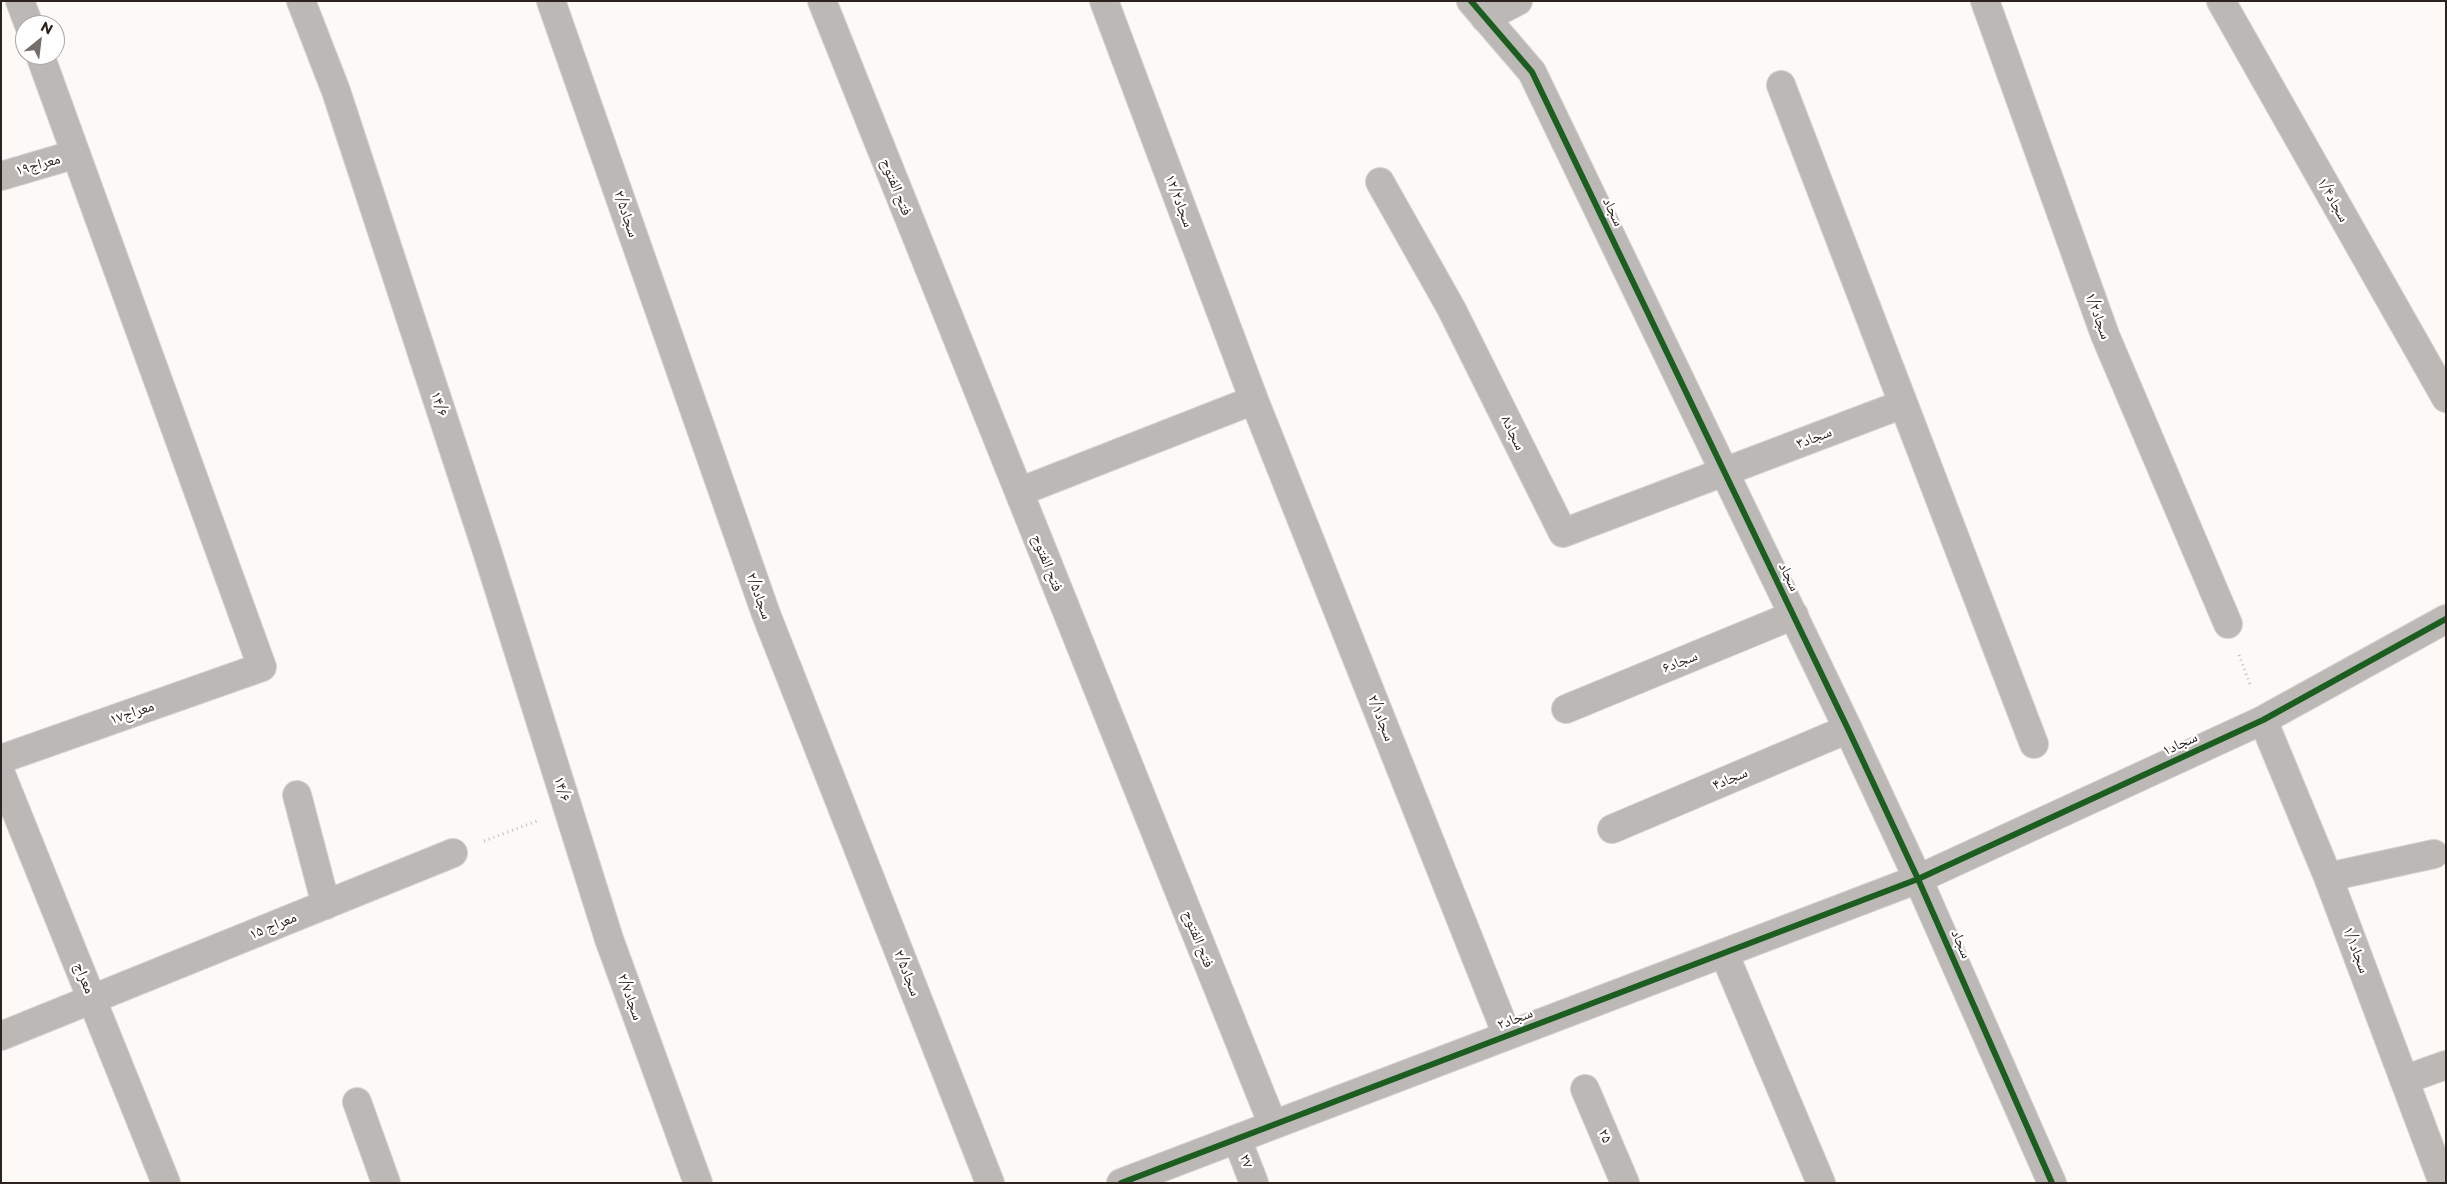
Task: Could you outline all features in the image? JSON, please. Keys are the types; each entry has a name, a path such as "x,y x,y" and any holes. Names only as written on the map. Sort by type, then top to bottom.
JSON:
{"street":[{"path":"20,1 25,15"},
{"name":"۱۴/۶","path":"301,1 345,119 488,551 568,809"},
{"name":"۲/۵سجاد","path":"551,1 766,614 990,1183"},
{"name":"فتح الفتوح","path":"822,1 1273,1124"},
{"name":"۱۲/۲سجاد","path":"1104,1 1254,400"},
{"path":"1478,9 1518,1"},
{"name":"۱/۲سجاد","path":"1984,1 2105,335 2228,624"},
{"name":"۱/۴سجاد","path":"2220,1 2446,398"},
{"name":"سجاد","path":"1478,9 1532,72 1848,729 1918,879 2052,1183"},
{"path":"44,65 76,154"},
{"path":"1781,85 2034,744"},
{"name":"معراج۱۹","path":"1,176 76,154"},
{"name":"معراج۱۷","path":"1,759 262,667 76,154"},
{"name":"۸سجاد","path":"1380,182 1451,308 1563,533 1725,472"},
{"path":"1019,492 1254,400"},
{"name":"۲/۱سجاد","path":"1254,400 1508,1035"},
{"name":"۳سجاد","path":"1725,472 1903,404"},
{"name":"۶سجاد","path":"1566,710 1794,615"},
{"name":"۱سجاد","path":"1918,879 2263,720 2446,619"},
{"name":"۱/۱سجاد","path":"2263,720 2328,877 2443,1183"},
{"name":"۴سجاد","path":"1612,829 1848,729"},
{"name":"معراج","path":"1,774 166,1183"},
{"path":"297,795 326,905"},
{"name":"سجاد۲/۷","path":"568,809 609,939 698,1183"},
{"name":"معراج ۱۵","path":"1,1036 92,997 326,905 453,852"},
{"path":"2328,877 2434,854"},
{"name":"۲سجاد","path":"1121,1183 1918,879"},
{"path":"1724,953 1821,1183"},
{"path":"2404,1080 2446,1065"},
{"name":"۲۵","path":"1585,1089 1625,1183"},
{"path":"357,1102 386,1183"},
{"name":"۲۷","path":"1237,1139 1254,1183"}],"path":[{"path":"2228,624 2263,720"},
{"path":"453,852 568,809"}],"cycle path":[{"path":"1471,1 1532,72 1848,729 1918,879 2052,1183"},
{"path":"1121,1183 1918,879 2263,720 2446,619"}]}
